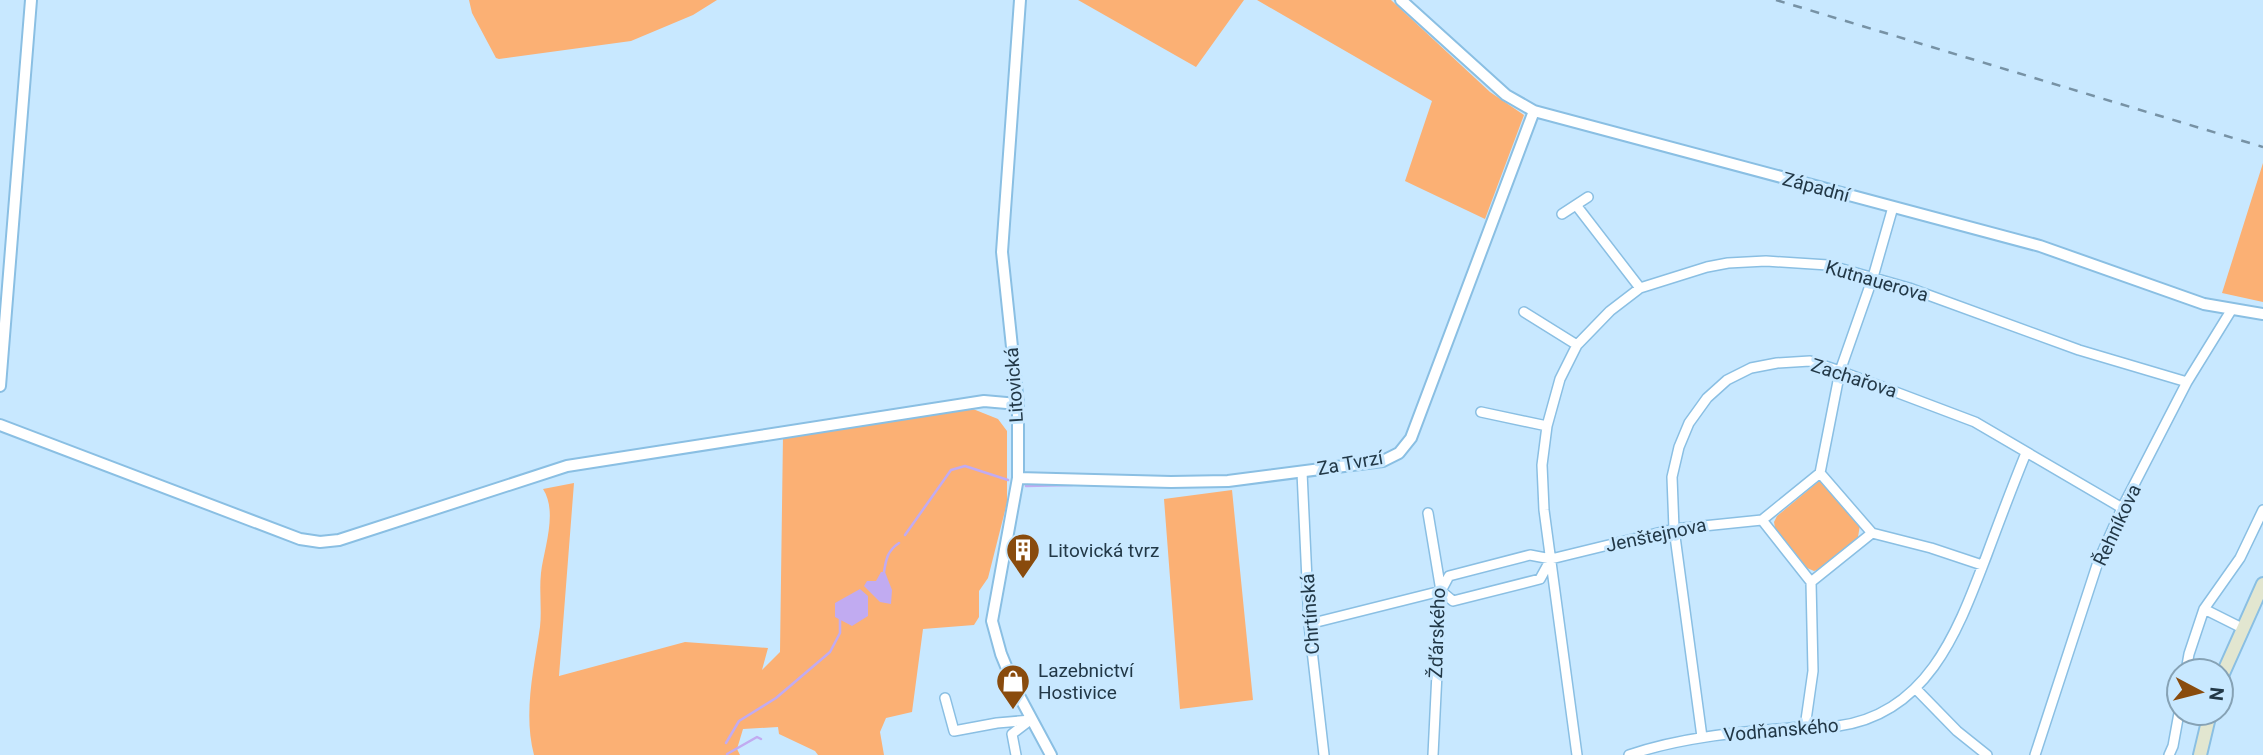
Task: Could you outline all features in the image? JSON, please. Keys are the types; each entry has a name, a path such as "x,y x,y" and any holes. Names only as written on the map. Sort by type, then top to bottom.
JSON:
{"main road":[{"path":"2230,657 2263,584"},
{"path":"2200,755 2207,727"}],"street":[{"path":"0,386 31,0"},
{"name":"Litovická","path":"1020,0 1002,252 1018,404 1018,478 992,621 1001,654 1031,720 1051,755"},
{"name":"Západní","path":"1401,0 1506,95 1534,111 2040,246 2204,304 2263,314"},
{"name":"Za Tvrzí","path":"1018,478 1228,481 1382,461 1399,453 1411,438 1534,111"},
{"path":"1562,214 1588,197"},
{"path":"1576,205 1640,288"},
{"path":"1805,727 1813,671 1811,582 1762,520 1820,473 1840,371 1892,207"},
{"name":"Kutnauerova","path":"1577,755 1544,510 1542,465 1547,426 1560,379 1577,345 1610,311 1640,288 1707,267 1766,261 1828,265 1909,288 2079,350 2187,382"},
{"name":"Řehníkova","path":"2035,755 2098,562 2122,508 2187,382 2232,309"},
{"path":"1524,312 1577,345"},
{"name":"Zachařova","path":"1702,737 1674,529 1672,477 1689,423 1707,398 1727,380 1751,368 1810,361 1975,422 2122,508"},
{"path":"0,425 299,539 320,542 339,540 567,466 984,401 1018,404"},
{"path":"1481,412 1547,426"},
{"name":"Vodňanského","path":"1629,755 1702,737 1839,726 1871,718 1894,708 1916,689 1945,651 1967,609 2026,453"},
{"name":"Chrtínská","path":"1302,472 1309,624 1324,755"},
{"path":"1820,473 1872,533 1982,565"},
{"path":"2188,657 2204,609 2240,558 2263,510"},
{"name":"Žďárského","path":"1428,513 1441,591 1433,755"},
{"name":"Jenštejnova","path":"1309,624 1441,591 1450,576 1530,555 1551,559 1674,529 1762,520"},
{"path":"1811,582 1872,533"},
{"name":"Jenštejnova","path":"1441,591 1453,601 1540,579 1551,559"},
{"path":"2204,609 2242,628"},
{"path":"1916,689 1957,731 1987,755"},
{"path":"944,698 954,731 1031,720"},
{"path":"1016,755 1012,734 1031,720"},
{"path":"2169,755 2176,727"}],"shaded area":[{"path":"469,0 717,0 693,15 631,41 499,59 472,13"},
{"path":"1078,0 1244,0 1196,67"},
{"path":"1257,0 1391,0 1490,92 1524,115 1485,219 1405,181 1432,101"},
{"path":"2263,163 2263,302 2222,293"},
{"path":"973,409 998,419 1007,431 1007,503 988,578 979,591 979,617 974,625 923,629 912,712 886,718 880,732 884,755 818,755 779,734 778,727 743,729 737,749 740,755 534,755 529,707 540,627 541,573 550,519 543,489 574,483 559,676 685,642 768,648 762,670 780,652 783,435"},
{"path":"1821,481 1826,483 1860,525 1858,537 1822,568 1814,571 1807,568 1775,528 1774,522 1777,516"},
{"path":"1232,490 1253,700 1180,709 1164,499"},
{"path":"881,572 885,572 892,590 891,604 880,602 864,586 867,581 876,581"},
{"path":"860,589 868,596 868,616 852,626 835,617 835,603"}],"waterway":[{"path":"905,535 951,470 965,466 1008,480"},
{"path":"1026,486 1072,485"},
{"path":"884,572 886,560 899,543"},
{"path":"726,743 739,721 776,698 830,652 840,633 840,616"},
{"path":"727,754 757,737 761,739"}],"railway":[{"path":"1776,0 2263,147"}],"place":[{"name":"Litovická tvrz","path":"1023,580"},
{"name":"Lazebnictví Hostivice","path":"1013,711"}]}
